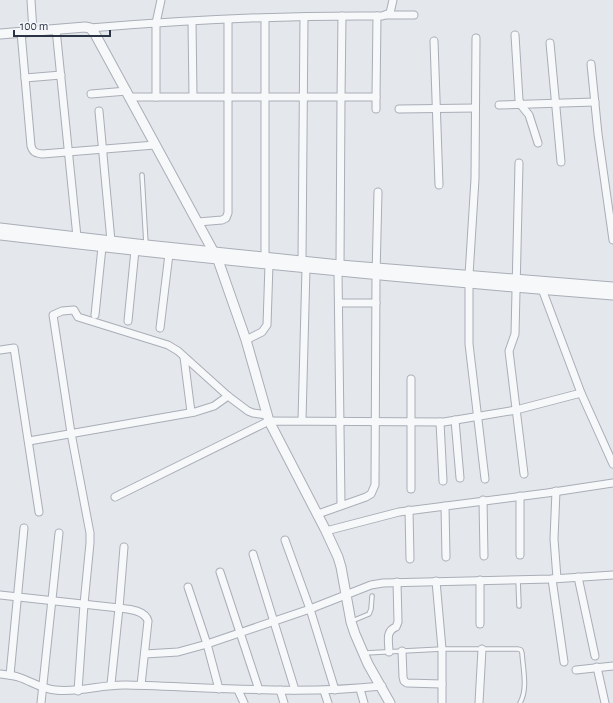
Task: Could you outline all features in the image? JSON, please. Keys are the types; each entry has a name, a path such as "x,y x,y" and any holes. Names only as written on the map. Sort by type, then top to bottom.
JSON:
{"street":[{"path":"31,0 33,31"},
{"path":"156,97 156,23 161,0"},
{"path":"386,15 390,13 393,0"},
{"path":"0,34 156,23 265,18 414,15"},
{"path":"341,506 339,268 342,16"},
{"path":"376,109 377,16"},
{"path":"302,420 304,264 304,17"},
{"path":"246,340 262,332 267,325 265,18"},
{"path":"198,222 222,220 226,218 228,213 228,20"},
{"path":"192,22 193,96"},
{"path":"90,28 95,34 129,94 155,145 216,256 246,340 268,418 326,531 341,567 351,622 363,653 390,703"},
{"path":"56,29 77,236"},
{"path":"21,32 32,151 36,154 42,154 155,145"},
{"path":"515,35 518,95 521,105 529,115 538,143"},
{"path":"476,38 475,185 469,280 469,344 485,479"},
{"path":"434,41 439,185"},
{"path":"550,43 561,162"},
{"path":"591,64 613,240"},
{"path":"25,78 61,75"},
{"path":"91,94 129,94 156,97 376,97"},
{"path":"498,106 595,102"},
{"path":"399,110 475,108"},
{"path":"99,111 111,241"},
{"path":"519,163 515,334 509,351 524,474"},
{"path":"318,514 366,497 374,490 378,192"},
{"path":"0,228 77,236 216,256"},
{"path":"0,235 169,254 267,260 376,272 469,280 613,287"},
{"path":"95,315 102,247"},
{"path":"128,321 135,250"},
{"path":"160,328 169,254"},
{"path":"515,283 542,289 613,295"},
{"path":"542,289 581,393 613,464"},
{"path":"339,303 376,303"},
{"path":"78,691 90,533 71,433 53,315 62,311 74,310 78,317 159,341 173,348 184,356 228,396 248,411 268,418 340,422 440,422 516,410 581,393"},
{"path":"0,350 14,348 39,512"},
{"path":"184,356 191,412"},
{"path":"410,489 411,379"},
{"path":"29,441 191,412 214,406 228,396"},
{"path":"116,497 268,418"},
{"path":"455,420 460,478"},
{"path":"440,422 443,481"},
{"path":"326,531 375,517 409,510 556,492 613,483"},
{"path":"556,492 554,578 564,662"},
{"path":"520,496 520,555"},
{"path":"483,500 484,556"},
{"path":"445,506 446,557"},
{"path":"409,510 410,559"},
{"path":"10,675 24,528"},
{"path":"41,703 59,533"},
{"path":"286,540 310,609 335,690"},
{"path":"110,684 119,608 124,547"},
{"path":"253,554 295,690"},
{"path":"220,572 259,690"},
{"path":"144,654 178,652 207,644 275,622 346,596 371,585 383,583 578,578 612,575 613,583"},
{"path":"578,578 595,656"},
{"path":"480,580 480,624"},
{"path":"436,581 442,649 442,703"},
{"path":"389,652 389,632 398,625 397,582"},
{"path":"188,587 207,644 219,689"},
{"path":"0,595 119,608 144,614 148,621 141,685"},
{"path":"479,703 482,649"},
{"path":"402,651 404,681 407,683 442,684"},
{"path":"576,670 613,666"},
{"path":"597,667 605,703"},
{"path":"0,674 19,677 43,688 60,691 78,691 110,684 238,690 324,691 382,686"},
{"path":"360,689 364,703"},
{"path":"238,690 244,703"},
{"path":"280,690 284,703"},
{"path":"324,691 328,703"}],"lane":[{"path":"142,175 146,245"},
{"path":"518,579 519,606"},
{"path":"351,622 369,614 372,596"},
{"path":"363,653 442,649 518,649 521,650 524,688 524,695 520,703"}]}
